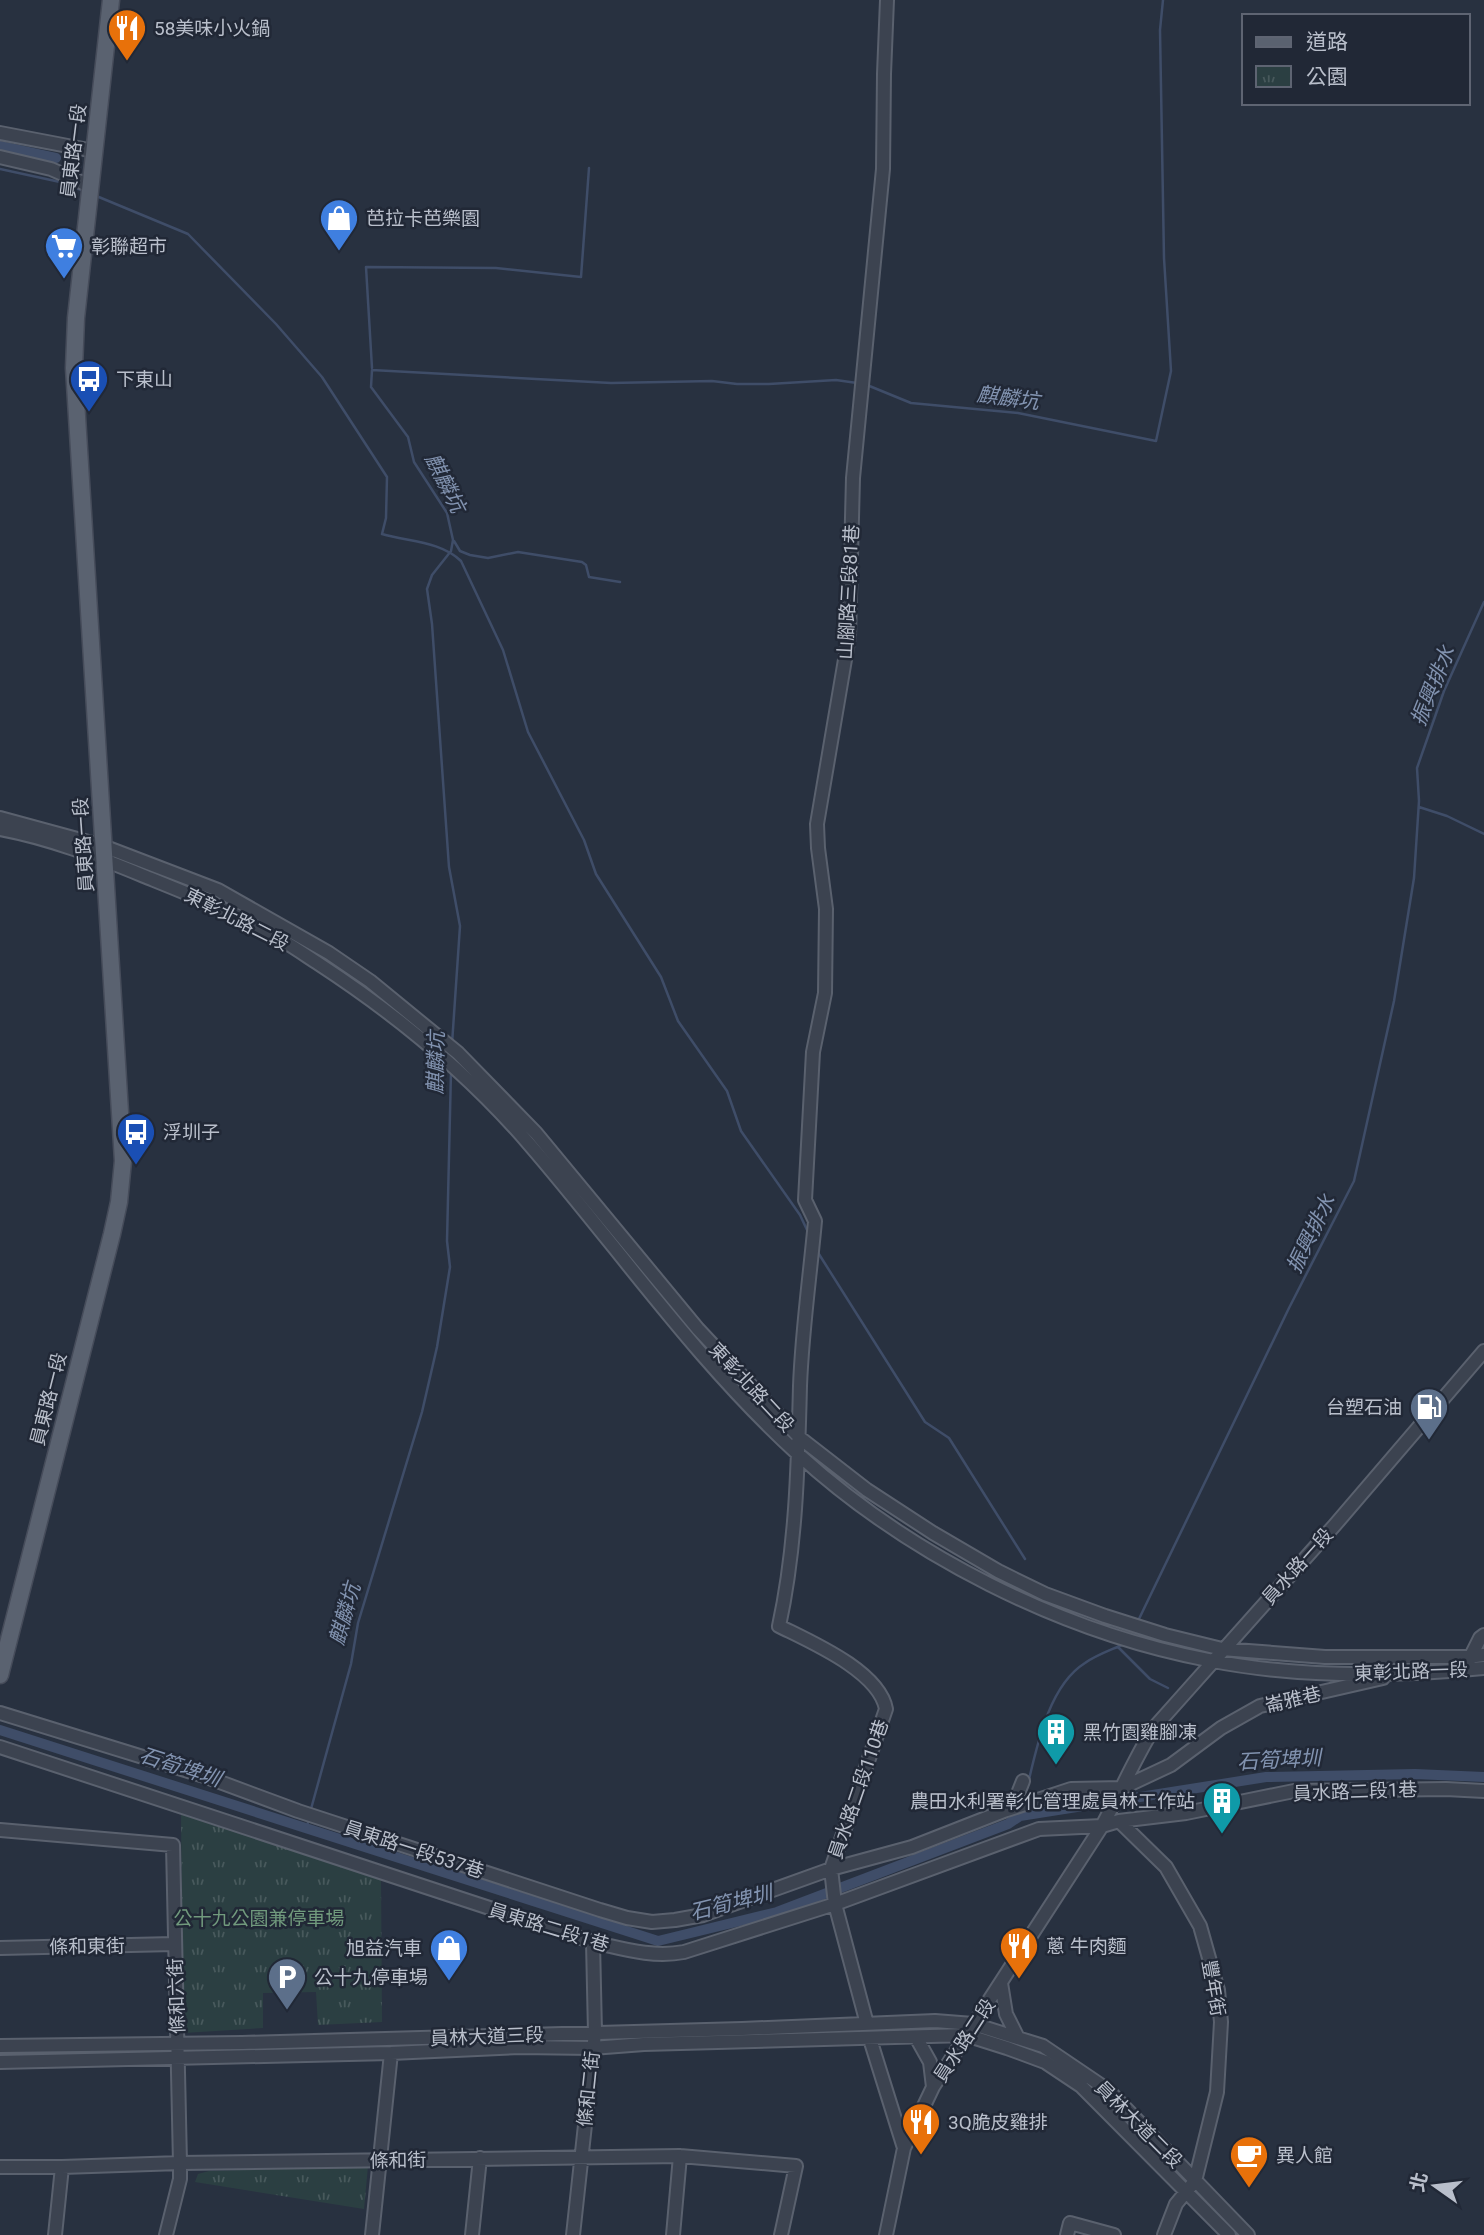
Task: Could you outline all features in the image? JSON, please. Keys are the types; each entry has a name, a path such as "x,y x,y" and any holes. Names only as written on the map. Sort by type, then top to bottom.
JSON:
{"main road":[{"name":"員東路一段","path":"0,1675 119,1202 123,1161 74,368 76,318 111,0"}],"street":[{"name":"山腳路三段81巷","path":"800,1438 800,1385 815,1221 805,1200 813,1052 825,993 826,909 817,824 849,636 853,478 883,169 887,0"},
{"path":"0,134 94,151"},
{"path":"0,157 51,169 90,186"},
{"name":"東彰北路二段","path":"0,818 218,890 276,922 370,981 536,1133 698,1329 800,1438 867,1490 998,1572 1045,1594 1124,1622 1222,1650"},
{"name":"東彰北路二段","path":"0,829 104,853"},
{"name":"東彰北路二段","path":"453,1057 527,1141 687,1337 799,1455 858,1503 924,1547 994,1587 1120,1637 1213,1661"},
{"name":"員水路一段","path":"1122,1788 1131,1765 1153,1728 1334,1526 1484,1351"},
{"path":"799,1455 800,1438"},
{"name":"員水路二段110巷","path":"799,1455 788,1583 779,1626 838,1656 878,1690 886,1709 831,1869"},
{"path":"1468,1664 1484,1635"},
{"name":"東彰北路一段","path":"1222,1650 1468,1664 1484,1668"},
{"name":"東彰北路一段","path":"1213,1661 1304,1672 1400,1672 1468,1664 1484,1655"},
{"name":"崙雅巷","path":"1122,1788 1171,1765 1221,1728 1260,1706 1363,1684 1400,1672"},
{"name":"員東路一段537巷","path":"0,1713 201,1775 363,1832 627,1918 652,1922 703,1915 831,1869 912,1847 1048,1795 1071,1789 1122,1788"},
{"name":"員東路二段1巷","path":"0,1747 593,1942 648,1954 684,1952 835,1904 1039,1829 1102,1826"},
{"path":"1004,1811 1015,1801 1023,1781"},
{"name":"員水路二段","path":"886,2235 904,2148 933,2087 1102,1826 1122,1788"},
{"name":"員水路二段1巷","path":"1102,1826 1119,1821 1186,1813 1294,1791 1446,1788 1484,1790"},
{"name":"豐年街","path":"1119,1821 1166,1867 1200,1926 1218,1990 1221,2022 1217,2092 1191,2186 1176,2204 1164,2235"},
{"name":"條和六街","path":"0,1830 173,1845 180,2179 166,2235"},
{"path":"831,1869 835,1904 867,2024"},
{"name":"條和二街","path":"573,2235 595,2032 596,1981 593,1942"},
{"name":"條和東街","path":"0,1948 174,1944"},
{"path":"1001,1983 1006,2014 1017,2036"},
{"name":"員林大道三段","path":"0,2046 242,2043 935,2021 973,2024"},
{"name":"員林大道二段","path":"973,2024 1043,2046 1108,2090 1191,2186 1229,2235"},
{"name":"員林大道二段","path":"966,2035 1045,2062 1081,2086 1248,2235"},
{"name":"員林大道三段","path":"0,2062 391,2053 520,2047 593,2048 644,2044 966,2035"},
{"path":"916,2037 930,2062 933,2087"},
{"path":"870,2039 904,2148"},
{"path":"372,2235 391,2053"},
{"path":"673,2235 680,2156"},
{"name":"條和街","path":"0,2167 680,2156 796,2166 780,2235"},
{"path":"472,2235 480,2158"},
{"path":"55,2235 62,2168"},
{"path":"1067,2235 1070,2222 1114,2235"}],"green space":[{"name":"公十九公園兼停車場","path":"181,1813 381,1878 382,2022 318,2025 316,1992 263,1993 263,2028 183,2033"},
{"path":"368,2166 364,2209 195,2182 198,2174 209,2171"}],"waterway":[{"name":"麒麟坑","path":"867,385 911,403 1018,413 1156,441 1171,371 1164,258 1160,30 1163,0"},
{"path":"0,146 56,158"},
{"path":"372,368 366,267 496,268 581,277 589,168"},
{"path":"0,169 60,182 84,191"},
{"path":"94,195 188,234 276,324 322,377 387,477 386,518 382,534 444,549 461,561 503,650 528,732 584,840 596,874 661,977 678,1021 727,1091 741,1131 800,1215 808,1232"},
{"name":"麒麟坑","path":"452,1044 460,926 449,867 432,624 427,589 432,575 451,551 453,540 447,513 414,462 408,437 371,387 372,370 611,383 712,381 769,384 836,380 857,383"},
{"path":"454,541 460,551 488,558 518,552 582,562 586,565 589,577 620,582"},
{"name":"振興排水","path":"1138,1621 1289,1308 1354,1181 1394,1001 1414,878 1419,801 1417,768 1444,691 1484,602"},
{"path":"1419,807 1447,816 1484,834"},
{"name":"麒麟坑","path":"311,1809 351,1664 358,1623 422,1412 437,1347 450,1267 447,1241 451,1071"},
{"path":"817,1251 925,1422 949,1438 1025,1559"},
{"name":"振興排水","path":"1024,1800 1044,1725 1060,1689 1071,1674 1085,1663 1124,1644"},
{"path":"1118,1647 1150,1679 1168,1688"},
{"name":"石筍埤圳","path":"0,1730 658,1941 777,1912 1008,1824 1020,1816 1266,1777 1415,1774 1484,1777"},
{"name":"麒麟坑","path":"306,1829 309,1819"}],"place":[{"name":"58美味小火鍋","path":"127,62"},
{"name":"芭拉卡芭樂園","path":"339,252"},
{"name":"彰聯超市","path":"64,280"},
{"name":"下東山","path":"89,413"},
{"name":"浮圳子","path":"136,1166"},
{"name":"台塑石油","path":"1429,1441"},
{"name":"黑竹園雞腳凍","path":"1056,1766"},
{"name":"農田水利署彰化管理處員林工作站","path":"1222,1835"},
{"name":"蔥 牛肉麵","path":"1019,1980"},
{"name":"旭益汽車","path":"449,1982"},
{"name":"公十九停車場","path":"287,2011"},
{"name":"3Q脆皮雞排","path":"921,2156"},
{"name":"異人館","path":"1249,2189"}]}
